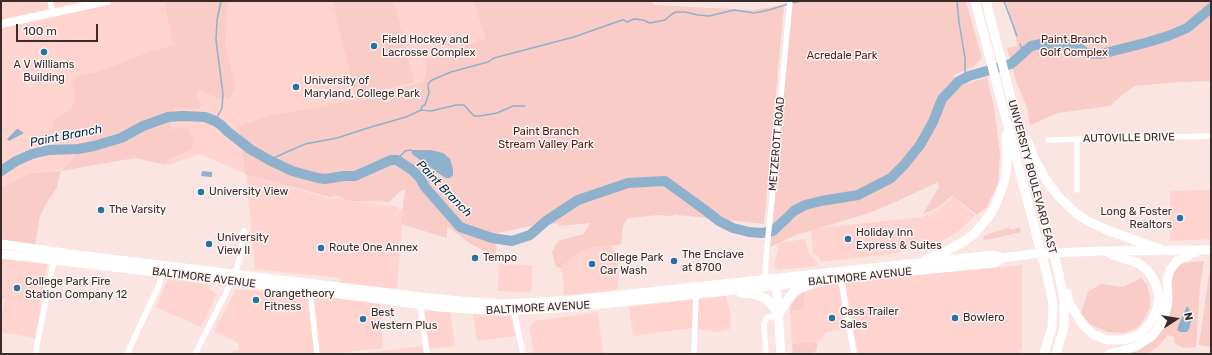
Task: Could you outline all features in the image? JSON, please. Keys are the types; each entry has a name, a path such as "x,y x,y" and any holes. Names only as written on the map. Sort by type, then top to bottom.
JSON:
{"main road":[{"name":"UNIVERSITY BOULEVARD EAST","path":"975,1 994,54 1006,81 1058,270 1064,300 1064,327 1056,354"},
{"name":"UNIVERSITY BOULEVARD EAST","path":"986,1 997,84 1053,303 1052,327 1043,354"},
{"path":"1006,81 1035,160 1046,180 1060,198 1076,213 1098,226 1165,251"},
{"path":"910,265 943,253 963,242 974,234 989,216 1000,195 1007,167 1005,113"},
{"path":"1038,198 1070,302 1074,312 1083,325 1094,335 1107,340 1122,340 1137,336 1152,321 1157,309 1159,295 1155,282 1148,271 1138,263 1101,251"},
{"name":"BALTIMORE AVENUE","path":"1,244 310,290 420,305 476,310 514,311 568,308 723,291 765,282"},
{"path":"1109,354 1135,347 1151,336 1160,326 1165,314 1168,300 1167,280 1170,270 1182,258 1207,250"},
{"name":"BALTIMORE AVENUE","path":"776,281 817,281 994,263 1003,258 1031,254 1101,251 1207,250"},
{"name":"BALTIMORE AVENUE","path":"1,254 453,301 502,304 574,300 776,281 993,255 1003,258"},
{"path":"776,281 781,354"},
{"path":"779,316 788,299 793,294 817,281"},
{"path":"723,291 760,296 774,307 779,316"}],"street":[{"path":"50,1 53,13"},
{"path":"1,24 107,1"},
{"name":"METZEROTT ROAD","path":"765,282 790,3"},
{"name":"AUTOVILLE DRIVE","path":"1048,140 1211,136"},
{"path":"1077,139 1077,190"},
{"path":"195,354 234,278 239,261 244,231"},
{"path":"36,354 54,260"},
{"path":"127,354 159,285 163,272"},
{"path":"841,279 854,352"},
{"path":"310,290 317,354"},
{"path":"694,354 696,294"},
{"path":"420,305 427,354"},
{"path":"514,311 523,354"},
{"path":"766,354 764,325 767,317 779,316"}],"shaded area":[{"name":"University of Maryland, College Park","path":"1,1 648,1 568,46 241,132 246,174 200,154 168,165 182,37 61,170 30,173 1,188"},
{"path":"246,174 331,199 350,197 350,201 398,207 398,211 403,211 397,289 340,283 340,278 255,269"},
{"path":"1211,190 1211,239 1170,241 1170,191"},
{"path":"953,197 975,216 956,233 942,241 891,254 820,262 819,257 813,253 811,229 922,217 936,211"},
{"path":"805,239 809,254 815,259 819,266 779,270 774,266 779,243"},
{"path":"603,245 611,246 617,255 619,276 617,290 564,295 562,267 571,258 584,250"},
{"path":"1,258 48,263 39,305 41,305 35,338 1,332 1,319 5,299 1,298"},
{"path":"499,264 532,265 531,292 498,291"},
{"path":"1022,265 1022,351 1019,351 1019,354 858,354 845,281 972,268 974,270"},
{"path":"168,279 209,285 209,289 217,294 201,327 156,307"},
{"path":"838,282 846,329 827,332 817,342 792,344 790,312 798,311 805,305 804,292"},
{"path":"236,289 380,303 383,348 329,354 232,354 232,351 239,350 238,343 214,331"},
{"path":"726,296 731,318 730,329 716,332 691,328 633,336 629,307"},
{"path":"428,310 450,312 455,346 429,349 425,314"},
{"path":"598,312 603,354 534,354 529,328 535,321"},
{"path":"473,314 510,316 515,336 477,341"},
{"path":"422,346 423,354 356,354 375,352"}],"green space":[{"path":"163,1 228,1 225,44 235,87 229,99 225,96 220,99 199,90 196,97 201,105 199,109 174,108 171,129 184,128 189,130 194,141 192,149 168,160 167,165 135,158 61,171 97,130 57,141 34,143 31,140 53,129 53,121 55,118 71,110 75,99 72,81 76,77 98,72 149,52 169,47 173,44 165,3"},
{"name":"Field Hockey and Lacrosse Complex","path":"333,1 394,1 414,82 355,96"},
{"name":"Paint Branch Stream Valley Park","path":"474,1 652,1 654,5 753,10 784,5 764,224 677,215 677,213 676,215 667,216 659,215 630,218 627,219 623,226 621,244 611,246 603,245 584,250 571,258 562,268 556,267 552,252 558,241 584,234 590,223 559,226 559,223 536,225 497,233 496,257 471,244 447,226 447,238 401,224 405,189 398,193 389,202 351,201 336,196 330,197 245,174 241,132 237,127 269,116 345,102 425,82 427,60 485,39"},
{"name":"Acredale Park","path":"792,1 966,1 982,58 973,67 954,75 958,89 963,85 987,77 994,107 1000,154 998,183 986,208 977,215 952,196 936,209 923,214 939,187 938,182 869,213 796,235 770,247"},
{"name":"Paint Branch Golf Complex","path":"1006,1 1211,1 1211,81 1135,86 1124,93 1110,106 1058,113 1030,125 1027,107 1017,84 1007,48 1018,46"},
{"path":"61,171 57,187 40,216 35,245 1,240 1,188 30,173"},
{"path":"1019,227 1021,232 985,240 983,239 984,236 991,233 1008,228 1013,230"},
{"path":"1204,261 1200,286 1196,347 1184,348 1174,343 1174,337 1168,335 1148,354 1123,354 1162,329 1172,308 1171,276 1174,269 1182,263"},
{"path":"1211,261 1211,347 1199,345"},
{"path":"1141,278 1147,284 1150,297 1150,307 1143,321 1136,329 1122,333 1107,332 1090,324 1081,313 1088,292 1101,284 1123,287"},
{"path":"804,292 805,305 803,309 790,312 791,305 797,297"},
{"path":"817,342 817,349 813,354 793,354 792,344"}],"water":[{"path":"17,129 24,133 9,141 7,139"},
{"path":"411,150 430,150 443,153 450,159 453,175 450,178 446,178 412,154"},
{"path":"202,171 212,172 212,177 201,176"},
{"path":"1187,306 1191,312 1192,318 1187,332 1180,332 1177,330"}],"waterway":[{"path":"215,121 222,108 223,94 216,40 217,20 221,1"},
{"path":"791,3 803,1"},
{"path":"957,1 965,58 965,78"},
{"path":"1004,1 1017,36"},
{"path":"421,110 422,106 425,105 429,93 428,84 432,80 451,72 488,62 494,58 574,37 622,20 627,22 634,19 643,20 650,23 665,20 676,12 709,16 734,10 754,13 788,4"},
{"name":"Paint Branch","path":"1,171 16,161 32,154 49,150 78,149 94,146 121,138 143,126 168,117 205,117 221,125 250,149 269,160 292,171 318,178 325,179 355,176 391,160 397,160 412,170 420,178 425,187 460,227 492,238 512,241 530,235 546,221 578,200 628,183 665,181 719,221 733,228 749,232 762,233 773,231 794,211 805,205 858,195 891,178 920,145 933,122 942,99 959,81 969,76 1011,64 1031,46 1041,44 1070,45 1078,47 1086,53 1101,54 1145,43 1187,28 1211,8"},
{"name":"Paint Branch","path":"1019,57 1022,49 1020,44"},
{"path":"269,160 305,144 337,138 406,117 421,110 431,111 456,105 464,105 474,116 480,116 497,113 513,106 525,106"},
{"path":"397,160 405,151 411,150"}],"place":[{"name":"Field Hockey and Lacrosse Complex","path":"374,46"},
{"name":"A V Williams Building","path":"44,52"},
{"name":"University of Maryland, College Park","path":"296,87"},
{"name":"University View","path":"201,192"},
{"name":"The Varsity","path":"101,210"},
{"name":"Long & Foster Realtors","path":"1180,218"},
{"name":"Holiday Inn Express & Suites","path":"848,239"},
{"name":"University View II","path":"209,244"},
{"name":"Route One Annex","path":"321,248"},
{"name":"Tempo","path":"475,258"},
{"name":"The Enclave at 8700","path":"674,261"},
{"name":"College Park Car Wash","path":"592,264"},
{"name":"College Park Fire Station Company 12","path":"17,288"},
{"name":"Orangetheory Fitness","path":"256,300"},
{"name":"Cass Trailer Sales","path":"832,318"},
{"name":"Bowlero","path":"955,318"},
{"name":"Best Western Plus","path":"363,319"}]}
